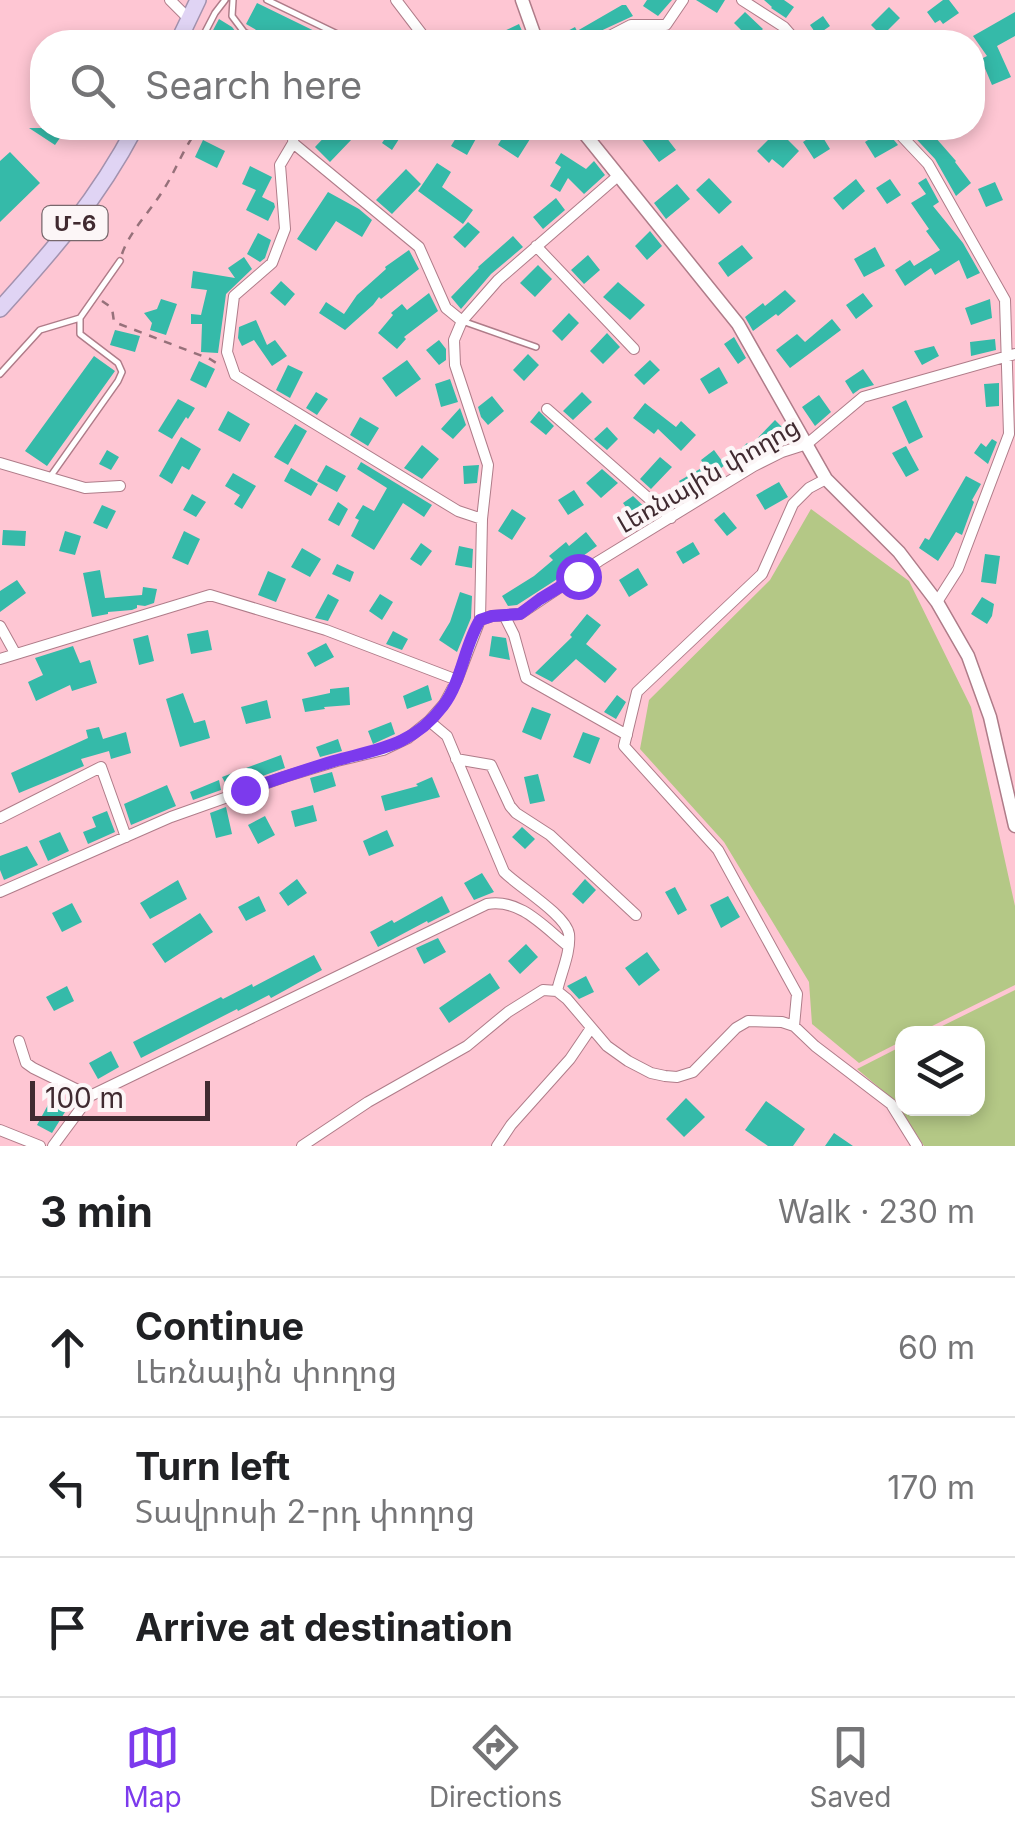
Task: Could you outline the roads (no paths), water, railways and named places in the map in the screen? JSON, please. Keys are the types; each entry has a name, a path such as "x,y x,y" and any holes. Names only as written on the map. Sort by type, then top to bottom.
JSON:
{"highway":[{"path":"184,30 198,0"},
{"name":"Մ-6","path":"0,309 102,188 128,140"}],"street":[{"path":"170,0 189,20"},
{"path":"396,0 419,30"},
{"path":"522,0 533,30"},
{"path":"621,30 631,25 666,25 683,0"},
{"path":"742,0 786,30"},
{"path":"292,140 280,164 286,229 272,263 234,296 227,352 235,375 458,511 482,518"},
{"path":"590,140 738,324 826,480 899,552 937,602 968,656 990,716 1015,826"},
{"path":"905,140 928,164 1005,300 1011,356 1009,434 958,568 937,602"},
{"path":"292,143 419,247 446,308 462,322"},
{"path":"0,892 126,836 245,790 337,760 383,750 408,738 444,704 480,620 482,518 488,466 455,365 454,340 462,322 498,280 619,175"},
{"path":"536,246 634,349"},
{"name":"Լեռնային փողոց","path":"480,620 520,614 754,466 807,444 862,398 1011,356"},
{"path":"548,409 671,518"},
{"path":"0,463 85,488 120,486"},
{"path":"794,1026 797,994 718,850 624,746 637,692 762,574 793,504 809,488 826,480"},
{"path":"0,658 210,595 326,630 457,680"},
{"path":"505,617 526,678 627,734"},
{"path":"0,626 14,653"},
{"path":"428,721 447,736 504,872 563,920 568,930 557,991"},
{"path":"456,759 490,766 516,813 550,835 636,915"},
{"path":"0,818 101,767 126,836"},
{"path":"53,1146 90,1096 487,904 500,902 521,908 568,946"},
{"path":"302,1146 368,1102 467,1046 525,1000 544,990 557,991 567,999 607,1046 628,1061 651,1072 677,1077 692,1072 748,1021 794,1026 891,1104 918,1146"},
{"path":"497,1146 591,1028"},
{"path":"19,1042 26,1063 90,1096"},
{"path":"0,1130 40,1146"}],"lane":[{"path":"206,30 225,0"},
{"path":"233,0 232,16 242,30"},
{"path":"267,0 329,30"},
{"path":"48,478 122,372 118,363 80,334 80,318 120,260"},
{"path":"0,374 40,330 80,318"},
{"path":"462,322 536,348"}]}
